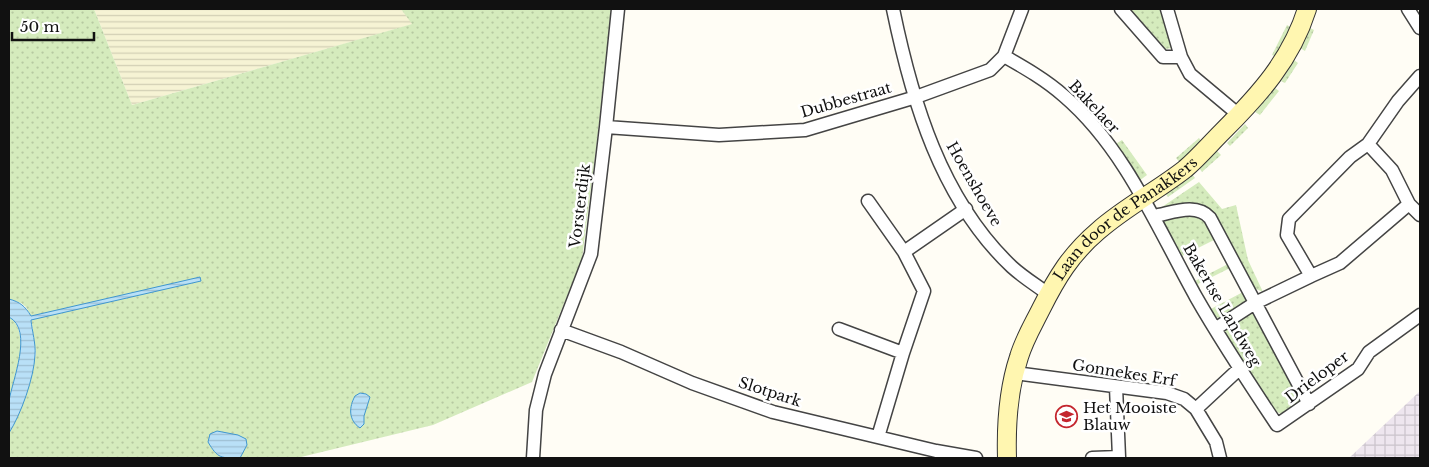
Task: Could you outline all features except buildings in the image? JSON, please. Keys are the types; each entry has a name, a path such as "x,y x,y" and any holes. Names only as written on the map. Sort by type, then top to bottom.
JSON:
{"street":[{"name":"Vorsterdijk","path":"533,458 536,410 545,374 590,254 618,9"},
{"name":"Hoenshoeve","path":"893,9 901,46 924,126 940,164 966,209 990,243 1013,267 1048,294"},
{"name":"Dubbestraat","path":"606,127 719,135 805,130 916,97 990,70 1004,56 1022,9"},
{"path":"1121,9 1163,57 1181,57"},
{"path":"1167,9 1181,57 1190,74 1239,115"},
{"name":"Laan door de Panakkers","path":"1007,458 1006,429 1018,358 1027,335 1060,273 1075,253 1099,230 1184,169 1239,115 1271,80 1295,41 1307,9"},
{"path":"1408,9 1420,28"},
{"name":"Bakelaer","path":"1004,56 1031,71 1064,96 1087,119 1113,152 1144,198"},
{"path":"1311,276 1288,235 1289,219 1350,157 1368,144 1398,100 1420,76"},
{"path":"1368,144 1392,170 1409,204 1420,215"},
{"name":"Bakertse Landweg","path":"1144,198 1215,329 1239,369 1277,425"},
{"path":"868,201 904,252 924,291 878,437"},
{"path":"1215,329 1254,303 1340,263 1409,204"},
{"path":"904,252 966,209"},
{"path":"1154,216 1191,209 1199,209 1206,213 1310,404"},
{"name":"Drieloper","path":"1277,425 1358,369 1369,352 1420,315"},
{"path":"839,329 903,353"},
{"name":"Slotpark","path":"561,330 621,352 692,383 773,412 976,458"},
{"path":"1220,458 1216,442 1196,409 1239,369"},
{"name":"Gonnekes Erf","path":"1015,373 1167,393 1184,399 1196,409"},
{"path":"1092,458 1120,457 1116,387"}],"shaded area":[{"path":"94,9 401,9 413,24 132,105"},
{"path":"1420,391 1420,458 1349,458 1366,442"}],"green space":[{"path":"9,9 94,9 132,105 412,24 401,9 611,9 582,259 532,382 433,425 297,458 9,458 9,433 26,393 36,354 31,316 26,307 21,303 9,299"},
{"path":"1130,9 1161,9 1163,20 1173,45 1172,48 1166,49"},
{"path":"1287,25 1294,29 1279,58 1272,55"},
{"path":"1310,28 1314,30 1305,51 1300,48"},
{"path":"1294,60 1298,63 1285,83 1281,81"},
{"path":"1275,88 1279,91 1260,115 1255,112"},
{"path":"1245,124 1248,128 1230,146 1227,143"},
{"path":"1199,138 1204,145 1181,164 1176,158"},
{"path":"1122,140 1147,175 1139,181 1114,145"},
{"path":"1217,151 1221,155 1202,172 1199,168"},
{"path":"1192,174 1195,178 1168,197 1165,193"},
{"path":"1199,182 1222,209 1236,205 1248,260 1263,292 1247,285 1211,211 1206,206 1200,205 1156,211"},
{"path":"1198,212 1218,238 1180,257 1159,219"},
{"path":"1228,264 1230,268 1198,284 1200,289 1197,290 1193,282"},
{"path":"1243,292 1249,302 1223,319 1216,317 1209,310"},
{"path":"1252,310 1304,403 1285,416 1273,410 1224,334 1225,329"},
{"path":"9,317 16,323 21,344 18,369 9,401"}],"water":[{"path":"200,277 201,281 31,320 35,351 34,364 22,406 9,433 8,405 20,356 21,344 20,333 16,324 9,317 9,299 22,305 31,316"},
{"path":"360,393 370,397 364,416 364,424 360,428 353,421 351,409 355,396"},
{"path":"217,431 238,435 246,439 247,445 240,458 224,457 215,452 208,442 210,434"}],"place":[{"name":"Het Mooiste Blauw","path":"1067,417"}]}
